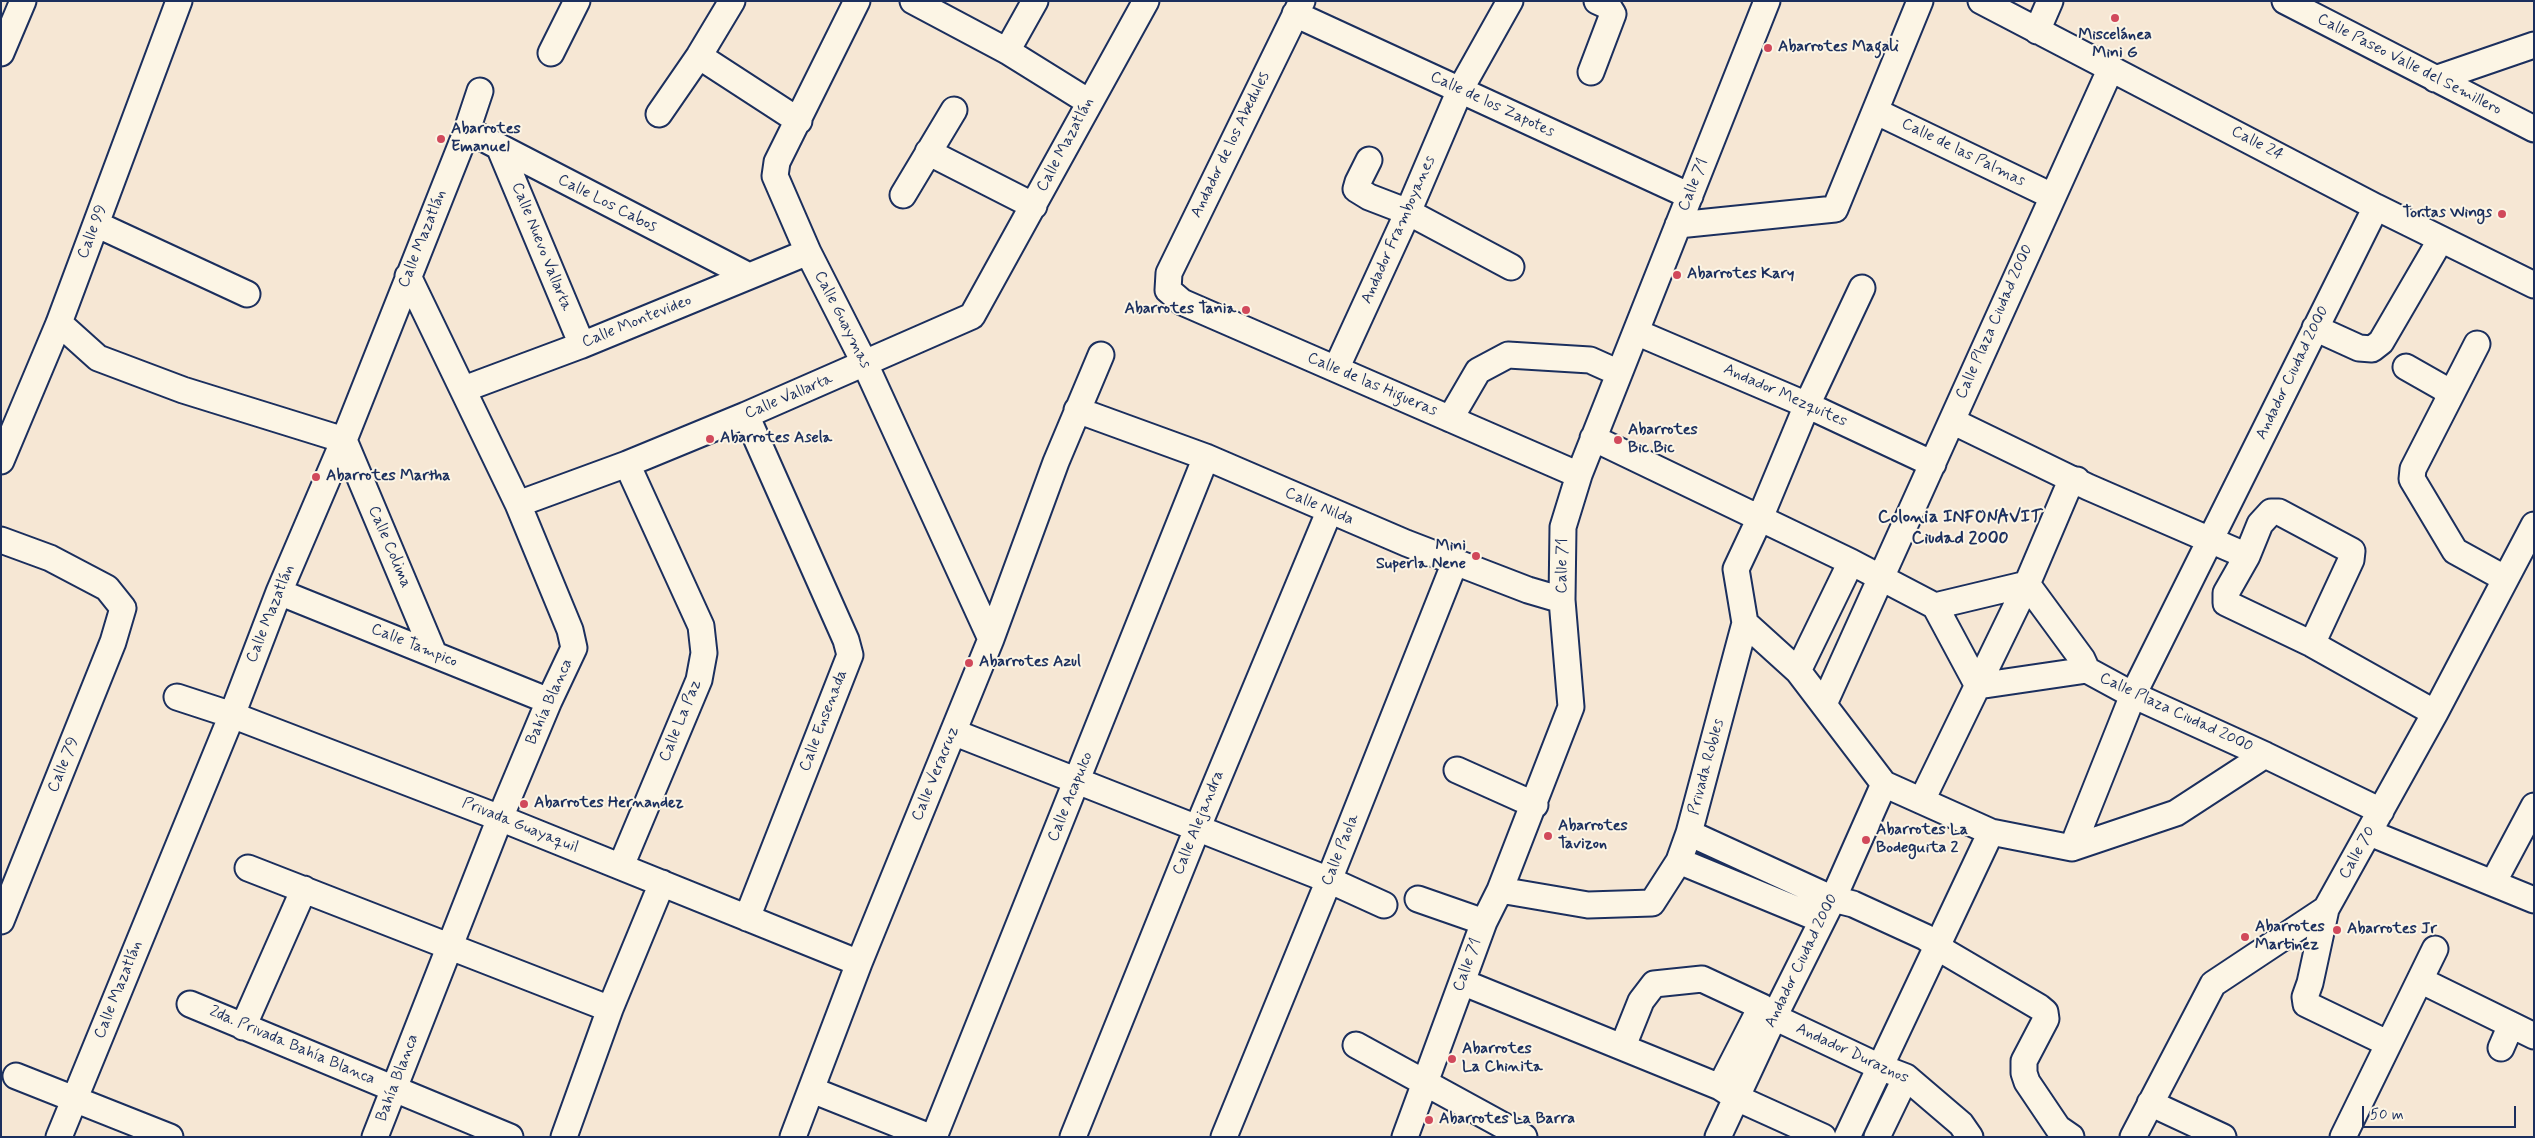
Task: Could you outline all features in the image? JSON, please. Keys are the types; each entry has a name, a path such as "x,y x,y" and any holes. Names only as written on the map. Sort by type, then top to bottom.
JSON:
{"street":[{"path":"1,53 23,1"},
{"path":"551,54 578,1"},
{"path":"658,114 699,56 732,1"},
{"name":"Calle Guaymas","path":"857,1 777,162 775,176 808,252 865,364 991,639"},
{"path":"912,1 1007,51 1089,102"},
{"path":"1007,51 1034,1"},
{"name":"Calle Mazatlán","path":"988,289 1146,1"},
{"name":"Andador Framboyanes","path":"1336,369 1408,212 1460,90 1510,1"},
{"path":"1591,72 1614,14 1608,6 1597,1"},
{"name":"Calle 71","path":"1405,1137 1484,922 1500,890 1535,805 1571,707 1562,600 1563,528 1578,475 1767,1"},
{"path":"1678,225 1835,210 1920,1"},
{"name":"Calle 24","path":"1981,1 2376,207 2534,285"},
{"path":"2037,31 2050,1"},
{"name":"Calle Paseo Valle del Semillero","path":"2288,2 2534,129"},
{"name":"Calle 99","path":"1,461 59,322 96,224 171,4"},
{"name":"Calle de los Zapotes","path":"1298,8 1460,90 1690,196"},
{"name":"Andador de los Abedules","path":"1168,290 1169,273 1298,8"},
{"path":"2435,79 2534,44"},
{"path":"699,56 799,121"},
{"name":"Calle Plaza Ciudad 2000","path":"1824,704 2111,68"},
{"name":"Calle Mazatlán","path":"59,1137 232,715 279,592 344,440 480,91"},
{"path":"903,195 954,110"},
{"name":"Calle de las Palmas","path":"1875,111 2052,196"},
{"name":"Calle Los Cabos","path":"466,130 749,276"},
{"name":"Calle Nuevo Vallarta","path":"500,149 582,345"},
{"path":"928,152 1034,206"},
{"path":"1369,160 1356,189 1368,197 1408,212 1511,267"},
{"name":"Andador Ciudad 2000","path":"2072,848 2133,695 2376,207"},
{"path":"96,224 247,294"},
{"path":"2315,328 2358,348 2372,349 2381,342 2441,239"},
{"name":"Calle Montevideo","path":"464,389 582,345 808,252"},
{"name":"Bahía Blanca","path":"376,1137 500,818 549,701 574,648 570,630 518,504 408,276"},
{"path":"1862,288 1807,405 1760,518 1736,569 1744,623 1798,671 1884,784 1991,832 2072,848 2176,813 2265,755"},
{"name":"Calle Vallarta","path":"518,504 627,464 746,415 972,316 988,289"},
{"name":"Calle de las Higueras","path":"1168,290 1182,302 1578,475"},
{"path":"59,322 98,358 183,390 344,440"},
{"name":"Andador Mezquites","path":"1636,332 1807,405 1933,464"},
{"path":"2477,344 2413,469 2412,479 2455,551 2504,578"},
{"path":"1450,418 1478,371 1508,355 1590,360 1619,373"},
{"path":"1078,410 1101,356"},
{"path":"2406,367 2443,388 2449,396"},
{"name":"Calle Nilda","path":"1078,410 1206,457 1329,512 1455,562 1528,590 1562,600"},
{"name":"Calle Veracruz","path":"793,1137 859,963 991,639 1056,462 1078,410"},
{"name":"Calle Ensenada","path":"746,415 846,640 850,655 746,918"},
{"path":"1952,421 2246,556"},
{"path":"1593,438 1851,562 1935,606 1978,686"},
{"name":"Calle Colima","path":"344,440 434,654"},
{"name":"Calle Acapulco","path":"934,1137 1206,457"},
{"name":"Calle La Paz","path":"621,866 699,680 704,653 701,626 627,464"},
{"path":"1922,800 2028,584 2067,490 2077,480"},
{"name":"Calle Alejandra","path":"1073,1137 1196,829 1329,512"},
{"path":"2312,644 2352,560 2352,551 2279,512 2271,512 2260,524 2246,556 2226,593 2226,603 2312,644 2435,713"},
{"name":"Calle 70","path":"2133,1137 2213,984 2326,909 2370,833 2435,713 2504,578 2534,525"},
{"name":"Calle 79","path":"1,540 50,558 107,588 123,608 113,642 1,921"},
{"name":"Calle Paola","path":"1224,1137 1329,880 1455,562"},
{"path":"1798,671 1851,562"},
{"path":"1935,606 2028,584"},
{"name":"Calle Plaza Ciudad 2000","path":"2028,584 2082,660 2087,670 2133,695 2265,755 2381,811"},
{"name":"Calle Tampico","path":"279,592 549,701"},
{"name":"Privada Robles","path":"1500,890 1588,905 1652,903 1679,861 1689,833 1744,623"},
{"name":"Calle Plaza Ciudad 2000","path":"1978,686 2087,670"},
{"name":"Privada Guayaquil","path":"177,697 232,715 500,818 859,963"},
{"path":"953,732 1329,880 1384,904"},
{"path":"1457,770 1535,805"},
{"name":"Andador Ciudad 2000","path":"1728,1092 1768,1012 1828,910 1884,784"},
{"path":"2493,882 2534,806"},
{"path":"1847,1137 1991,832"},
{"path":"1689,833 1828,910"},
{"path":"2370,833 2534,900"},
{"path":"1679,861 1828,910 1853,904 1925,937 2045,1012 2046,1019 2024,1061 2024,1073 2026,1082 2058,1128 2071,1137"},
{"path":"248,868 450,945 610,1009"},
{"path":"564,1137 610,1009 662,883"},
{"path":"243,1028 304,889"},
{"path":"1418,899 1484,922"},
{"path":"2326,909 2310,983 2305,997 2306,1004 2387,1043"},
{"path":"2343,1137 2387,1043 2435,949"},
{"name":"Andador Duraznos","path":"1623,1046 1641,1002 1654,984 1702,979 1880,1067 1906,1077 1961,1124 1970,1137"},
{"path":"2420,980 2534,1036"},
{"path":"1462,982 1623,1046 1728,1092 1823,1137"},
{"name":"2da. Privada Bahía Blanca","path":"190,1004 243,1028 394,1088 510,1137"},
{"path":"2501,1048 2511,1025"},
{"path":"1356,1045 1424,1084 1524,1137"},
{"path":"16,1076 170,1137"},
{"path":"1877,1137 1906,1077"},
{"path":"812,1090 930,1137"},
{"path":"1718,1137 1728,1092"},
{"path":"2150,1103 2223,1137"}],"place":[{"name":"Miscelánea Mini G","path":"2115,18"},
{"name":"Abarrotes Magali","path":"1768,48"},
{"name":"Abarrotes Emanuel","path":"441,139"},
{"name":"Tortas Wings","path":"2502,214"},
{"name":"Abarrotes Kary","path":"1677,275"},
{"name":"Abarrotes Tania","path":"1246,310"},
{"name":"Abarrotes Asela","path":"710,439"},
{"name":"Abarrotes Bic Bic","path":"1618,440"},
{"name":"Abarrotes Martha","path":"316,477"},
{"name":"Mini Superla Nene","path":"1476,556"},
{"name":"Abarrotes Azul","path":"969,663"},
{"name":"Abarrotes Hernandez","path":"524,804"},
{"name":"Abarrotes Tavizon","path":"1548,836"},
{"name":"Abarrotes La Bodeguita 2","path":"1866,840"},
{"name":"Abarrotes Jr","path":"2337,930"},
{"name":"Abarrotes Martinez","path":"2245,937"},
{"name":"Abarrotes La Chinita","path":"1452,1059"},
{"name":"Abarrotes La Barra","path":"1429,1120"}],"district":[{"name":"Colonia INFONAVIT Ciudad 2000","path":"1960,528"}]}
